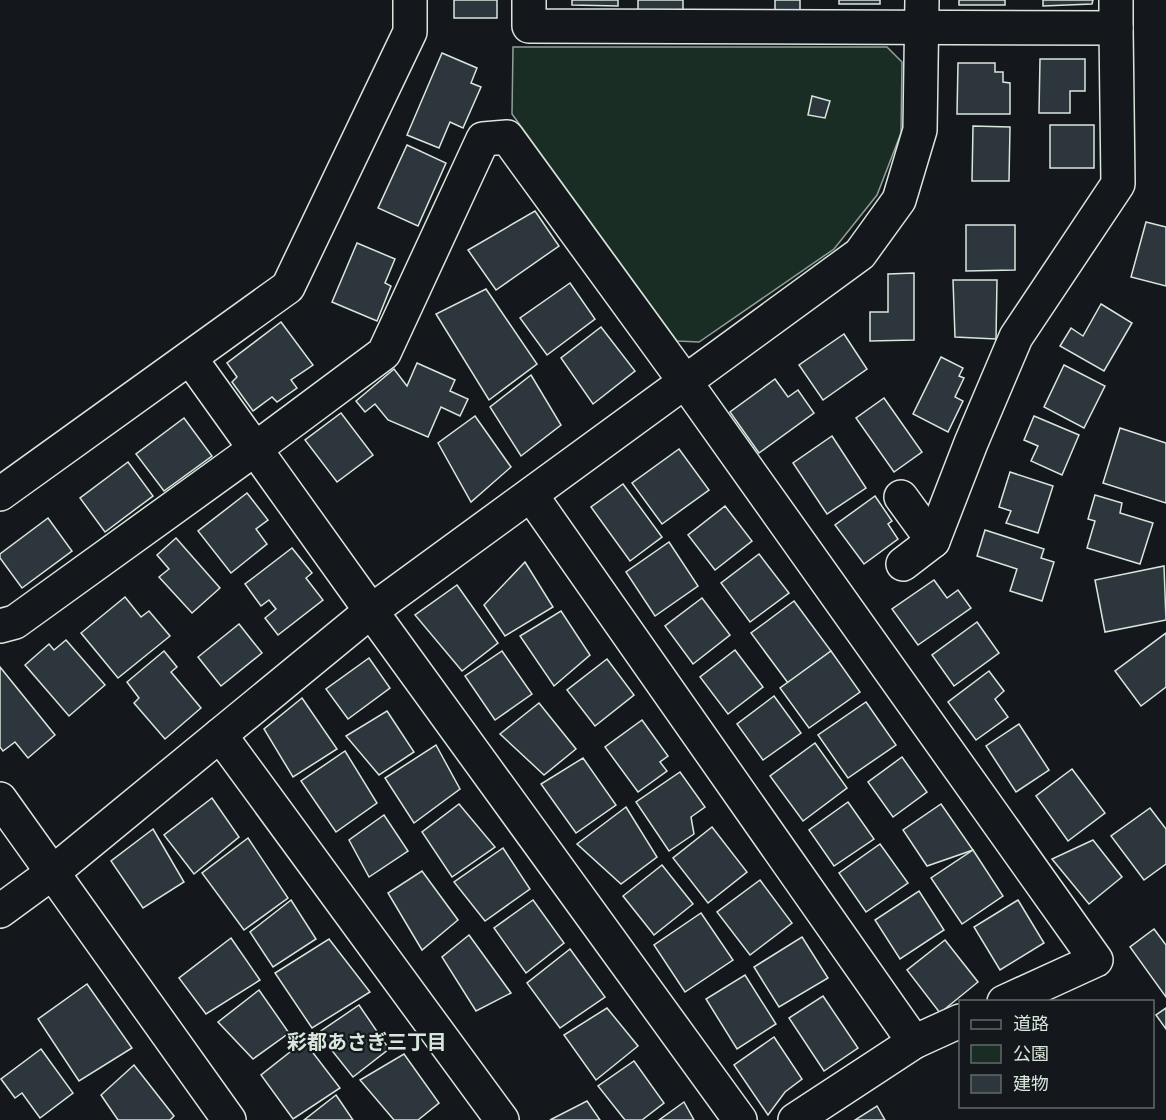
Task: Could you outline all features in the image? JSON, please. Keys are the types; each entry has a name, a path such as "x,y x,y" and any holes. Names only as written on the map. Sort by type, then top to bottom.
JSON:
{"street":[{"path":"0,494 288,287 410,32 410,0"},
{"path":"529,0 529,27 724,13 1116,14 1118,184 1016,337 933,541 903,564"},
{"path":"0,910 52,873 371,611 860,254 899,200 920,130 922,13"},
{"path":"0,626 15,622 384,353 483,139 507,137 686,383 1096,960 1008,1000"},
{"path":"190,358 740,1120"},
{"path":"531,495 914,1042"},
{"path":"901,497 933,541"},
{"path":"220,735 502,1120"},
{"path":"0,799 229,1120"},
{"path":"795,1120 914,1042 959,1021"}],"green space":[{"path":"513,47 887,47 902,62 901,133 877,195 834,249 699,342 677,341 512,114"}],"building":[{"path":"454,0 497,0 497,18 454,18"},
{"path":"572,0 618,0 618,6 572,5"},
{"path":"638,0 683,0 683,10 638,10"},
{"path":"775,0 800,0 800,11 775,11"},
{"path":"839,0 880,0 880,4 839,4"},
{"path":"959,0 1005,0 1005,5 959,5"},
{"path":"1043,0 1093,0 1092,4 1043,6"},
{"path":"442,53 477,68 471,83 481,87 463,128 450,122 439,148 407,135"},
{"path":"1040,59 1085,59 1085,91 1070,91 1070,113 1039,113"},
{"path":"958,63 995,63 995,72 1003,72 1003,82 1010,83 1010,114 957,114"},
{"path":"812,96 830,101 825,118 808,115"},
{"path":"1050,125 1094,125 1094,168 1050,168"},
{"path":"973,126 1010,127 1009,181 972,181"},
{"path":"407,145 446,163 418,226 378,208"},
{"path":"535,211 559,246 496,290 468,250"},
{"path":"1146,222 1166,227 1166,286 1131,277"},
{"path":"966,225 1015,225 1015,270 966,271"},
{"path":"357,243 395,259 385,283 391,286 377,321 332,302"},
{"path":"914,273 914,340 870,341 870,312 888,312 888,274"},
{"path":"953,280 997,280 996,339 955,337"},
{"path":"570,283 595,319 547,355 520,318"},
{"path":"486,289 537,364 489,400 436,314"},
{"path":"1101,304 1132,323 1104,371 1060,346 1071,328 1083,336"},
{"path":"281,322 313,365 291,380 297,388 277,402 272,397 253,411 232,382 237,377 227,363"},
{"path":"601,327 635,371 593,404 561,358"},
{"path":"844,334 867,369 823,400 799,365"},
{"path":"941,357 963,368 959,376 964,378 955,397 963,401 948,432 913,414"},
{"path":"417,363 455,380 450,391 468,399 460,416 441,407 428,437 388,420 375,404 365,412 356,401 394,369 407,386"},
{"path":"1064,365 1105,386 1084,428 1044,407"},
{"path":"531,375 561,425 521,456 490,407"},
{"path":"775,379 788,397 798,390 814,413 759,453 730,412"},
{"path":"884,398 922,452 894,472 856,418"},
{"path":"341,413 373,455 337,482 305,440"},
{"path":"475,416 511,467 471,502 438,443"},
{"path":"1034,416 1079,435 1062,475 1031,461 1038,446 1024,440"},
{"path":"184,418 212,456 164,491 136,454"},
{"path":"1120,428 1166,443 1166,503 1103,483"},
{"path":"832,436 866,488 827,514 793,463"},
{"path":"679,449 709,490 662,524 632,483"},
{"path":"128,462 153,496 105,532 80,498"},
{"path":"1010,472 1053,486 1038,533 1006,523 1011,511 999,507"},
{"path":"623,484 662,537 630,561 591,507"},
{"path":"247,493 268,520 256,529 267,544 231,573 198,531"},
{"path":"1095,495 1122,503 1120,513 1153,523 1140,564 1087,548 1095,521 1088,519"},
{"path":"875,496 892,521 888,524 898,539 864,564 835,525"},
{"path":"725,506 752,541 715,570 688,535"},
{"path":"48,518 72,551 22,588 0,558 0,554"},
{"path":"985,530 1044,549 1041,558 1054,562 1042,601 1010,591 1017,569 977,556"},
{"path":"176,538 220,588 192,613 159,577 169,569 157,555"},
{"path":"669,542 698,586 655,616 626,572"},
{"path":"292,548 312,573 306,578 323,600 278,635 265,618 276,609 269,600 261,606 245,584"},
{"path":"759,554 789,593 750,622 721,583"},
{"path":"525,562 553,607 505,636 484,605"},
{"path":"1164,566 1166,620 1105,632 1095,580"},
{"path":"934,580 947,598 958,590 971,608 918,645 892,609"},
{"path":"457,585 498,643 462,671 415,615"},
{"path":"125,597 141,617 149,611 170,636 118,678 81,633"},
{"path":"702,598 730,635 693,664 665,626"},
{"path":"794,601 831,651 788,683 751,633"},
{"path":"561,611 590,655 554,686 520,636"},
{"path":"977,622 999,653 954,686 932,655"},
{"path":"239,624 262,653 221,686 198,657"},
{"path":"1166,633 1166,687 1141,706 1115,671"},
{"path":"66,640 105,685 69,716 25,665 49,644 54,650"},
{"path":"735,650 763,687 728,714 700,677"},
{"path":"164,651 177,667 171,672 201,708 165,739 134,703 139,698 127,682"},
{"path":"502,651 532,694 495,720 465,676"},
{"path":"831,651 860,692 809,728 780,688"},
{"path":"369,658 390,688 348,719 326,689"},
{"path":"607,659 634,695 595,726 567,690"},
{"path":"0,667 55,735 28,758 15,742 3,751 0,747"},
{"path":"989,671 1004,691 995,699 1008,717 976,740 948,702"},
{"path":"774,696 801,733 763,760 737,724"},
{"path":"302,698 337,749 293,777 264,729"},
{"path":"866,702 896,745 848,778 818,735"},
{"path":"539,703 576,749 544,775 500,734"},
{"path":"387,711 414,752 379,775 346,736"},
{"path":"642,720 668,756 660,762 667,771 638,792 605,747"},
{"path":"1019,724 1049,770 1016,792 986,746"},
{"path":"815,743 847,788 803,821 770,776"},
{"path":"436,745 460,789 414,823 385,778"},
{"path":"345,751 377,803 336,832 301,781"},
{"path":"902,757 927,792 893,817 868,782"},
{"path":"583,758 616,805 576,833 541,784"},
{"path":"1072,769 1105,813 1068,841 1036,796"},
{"path":"680,772 705,807 691,817 694,834 669,851 636,802"},
{"path":"212,798 239,837 194,874 164,835"},
{"path":"848,802 874,839 834,866 809,830"},
{"path":"459,804 495,847 452,877 422,832"},
{"path":"941,804 973,850 927,866 903,830"},
{"path":"626,807 657,857 621,884 577,844"},
{"path":"1150,808 1166,829 1166,864 1144,880 1111,836"},
{"path":"384,815 408,851 369,877 349,840"},
{"path":"712,827 747,872 708,903 673,858"},
{"path":"153,829 184,882 143,908 111,861"},
{"path":"248,838 288,898 244,930 202,873"},
{"path":"1093,840 1122,877 1089,904 1052,859"},
{"path":"880,844 908,883 866,912 839,873"},
{"path":"503,848 530,889 485,921 454,882"},
{"path":"973,850 1003,896 962,924 931,878"},
{"path":"662,865 693,904 654,935 623,896"},
{"path":"422,871 458,920 422,950 388,893"},
{"path":"760,880 792,923 750,955 717,912"},
{"path":"919,891 944,930 900,959 875,920"},
{"path":"291,900 316,939 273,967 250,932"},
{"path":"533,900 564,943 526,973 494,928"},
{"path":"1018,900 1044,943 1000,970 974,927"},
{"path":"701,913 733,960 685,992 654,945"},
{"path":"1154,929 1166,945 1166,997 1130,947"},
{"path":"469,935 511,993 476,1011 442,957"},
{"path":"802,937 828,978 779,1007 754,967"},
{"path":"231,938 260,980 206,1014 179,978"},
{"path":"329,939 370,992 312,1028 275,973"},
{"path":"945,940 978,982 940,1013 907,970"},
{"path":"570,949 605,997 560,1028 527,983"},
{"path":"745,975 776,1024 737,1049 706,999"},
{"path":"87,984 132,1048 79,1081 38,1019"},
{"path":"259,990 289,1033 253,1059 218,1022"},
{"path":"823,996 858,1048 824,1071 789,1018"},
{"path":"359,1005 389,1049 353,1077 318,1033"},
{"path":"607,1008 638,1046 596,1080 564,1035"},
{"path":"1166,1008 1166,1029 1156,1015"},
{"path":"774,1037 802,1079 785,1092 768,1115 734,1065"},
{"path":"304,1041 340,1088 293,1119 261,1075"},
{"path":"41,1049 73,1093 40,1118 22,1093 15,1098 1,1079"},
{"path":"404,1054 439,1103 418,1120 394,1120 360,1080"},
{"path":"634,1061 664,1103 642,1120 625,1120 598,1086"},
{"path":"134,1065 174,1116 170,1120 118,1120 101,1095"},
{"path":"336,1095 353,1120 304,1120"},
{"path":"587,1101 600,1120 550,1120"},
{"path":"684,1102 694,1120 659,1120"},
{"path":"877,1106 885,1120 855,1120"}],"district":[{"name":"彩都あさぎ三丁目","path":"367,1043"}]}
